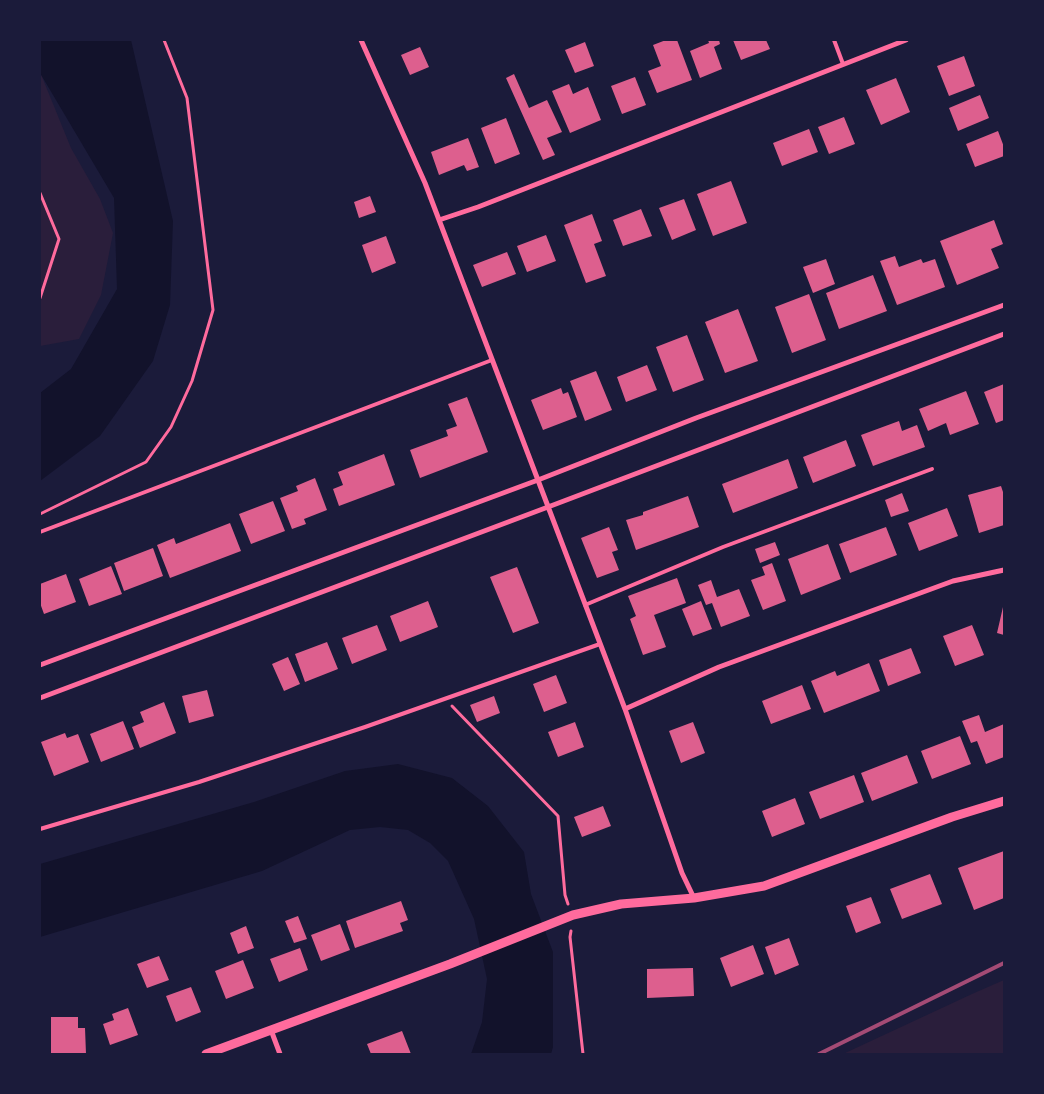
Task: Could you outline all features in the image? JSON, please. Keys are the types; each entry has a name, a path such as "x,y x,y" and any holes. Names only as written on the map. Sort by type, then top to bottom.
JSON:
{"street":[{"path":"360,40 425,183 625,709 682,873 694,898"},
{"path":"439,220 488,203 906,40"},
{"path":"40,665 538,480 696,418 1004,305"},
{"path":"40,698 1004,334"},
{"path":"625,709 719,668 954,581 1004,570"},
{"path":"206,1054 450,964 573,915 621,904 694,898 764,886 952,817 1004,801"},
{"path":"270,1029 280,1054"}],"lane":[{"path":"834,40 844,64"},
{"path":"40,532 492,360"},
{"path":"585,605 723,547 932,469"},
{"path":"40,829 199,782 600,644"}],"path":[{"path":"40,514 146,462 171,427 192,381 213,310 188,98 164,40"},
{"path":"40,193 59,239 40,298"},
{"path":"444,699 558,816 565,895 573,915 570,938 584,1054"}],"shaded area":[{"path":"40,40 131,40 173,221 170,305 153,361 100,436 40,481 40,393 71,369 117,289 114,198 40,73"},
{"path":"40,72 71,148 100,199 113,233 101,295 79,339 40,346"},
{"path":"398,764 452,778 488,806 524,852 531,894 553,952 553,1047 551,1054 471,1054 482,1022 487,979 474,919 448,861 430,843 408,830 380,827 350,830 262,871 40,937 40,864 254,802 345,771"},
{"path":"1004,980 1004,1054 843,1054 972,994"}],"building":[{"path":"666,40 677,40 692,80 657,93 648,71 661,66 653,45"},
{"path":"708,40 719,40 720,44 714,47 722,69 700,78 690,51 709,43"},
{"path":"733,40 766,40 770,49 741,60"},
{"path":"585,42 594,66 575,73 565,50"},
{"path":"420,47 429,67 410,75 401,55"},
{"path":"964,56 975,86 949,96 937,66"},
{"path":"514,74 529,108 547,100 562,132 547,138 555,155 543,160 506,78"},
{"path":"635,77 646,105 622,114 611,86"},
{"path":"896,78 910,112 881,125 866,90"},
{"path":"569,84 573,94 588,87 601,120 570,133 552,91"},
{"path":"980,95 989,118 958,131 949,108"},
{"path":"844,117 855,144 829,154 818,127"},
{"path":"506,118 520,154 495,164 481,128"},
{"path":"809,129 818,152 782,166 773,143"},
{"path":"998,131 1004,147 1004,156 975,167 966,144"},
{"path":"468,138 479,167 467,171 464,165 439,175 431,152"},
{"path":"731,181 747,223 713,236 697,194"},
{"path":"370,196 376,212 359,218 354,202"},
{"path":"684,199 696,230 672,240 659,208"},
{"path":"641,209 652,236 623,246 613,220"},
{"path":"592,214 602,241 594,244 606,276 586,283 564,225"},
{"path":"994,220 1003,244 991,249 999,268 957,285 940,241"},
{"path":"546,235 556,261 527,272 517,246"},
{"path":"386,236 396,263 372,273 362,245"},
{"path":"507,252 516,274 482,287 473,265"},
{"path":"895,256 899,267 921,259 923,263 935,259 945,287 897,305 880,261"},
{"path":"826,259 835,284 813,293 803,267"},
{"path":"873,275 887,311 839,329 826,293"},
{"path":"809,294 826,340 792,353 775,307"},
{"path":"738,309 758,361 725,373 705,322"},
{"path":"687,335 704,380 673,392 656,347"},
{"path":"647,365 657,390 626,402 617,377"},
{"path":"596,371 612,410 585,421 570,381"},
{"path":"1004,384 1004,420 996,423 984,392"},
{"path":"561,388 563,394 568,392 577,417 543,430 531,400"},
{"path":"966,391 979,424 950,435 946,423 928,431 919,409"},
{"path":"467,397 488,452 420,478 410,450 448,436 446,430 457,426 448,404"},
{"path":"899,421 902,431 917,425 925,447 873,466 861,435"},
{"path":"846,440 856,466 813,483 803,457"},
{"path":"384,454 395,485 339,506 333,489 343,485 338,472"},
{"path":"788,459 798,488 733,513 722,484"},
{"path":"315,478 327,510 304,519 306,524 292,529 280,498 298,491 296,486"},
{"path":"1001,486 1004,495 1004,525 979,533 968,495"},
{"path":"902,493 909,511 891,517 885,500"},
{"path":"688,496 699,527 636,550 626,520"},
{"path":"273,501 285,531 251,544 239,514"},
{"path":"947,508 958,536 919,551 908,523"},
{"path":"230,523 241,551 170,578 157,545 174,538 176,544"},
{"path":"609,527 618,550 612,552 619,570 597,578 581,538"},
{"path":"886,527 897,555 850,573 839,544"},
{"path":"775,542 780,555 760,563 755,549"},
{"path":"828,544 841,579 801,595 788,559"},
{"path":"153,548 163,576 124,591 114,563"},
{"path":"772,563 786,601 763,610 751,580 765,575 762,567"},
{"path":"111,566 122,594 89,606 79,579"},
{"path":"517,567 539,623 513,633 490,577"},
{"path":"66,574 76,602 44,614 40,603 40,584"},
{"path":"677,578 686,603 654,615 666,647 643,655 630,619 636,616 628,596"},
{"path":"711,580 717,597 739,589 750,616 721,627 712,603 706,605 698,585"},
{"path":"428,601 438,627 400,642 390,616"},
{"path":"701,601 712,629 693,636 682,609"},
{"path":"1004,607 1004,635 997,633"},
{"path":"377,625 387,650 352,664 342,638"},
{"path":"972,625 984,655 955,666 943,636"},
{"path":"327,642 338,669 305,682 295,654"},
{"path":"911,648 921,673 888,686 879,660"},
{"path":"288,657 300,684 284,691 272,664"},
{"path":"869,663 880,691 824,713 811,681 835,671 837,676"},
{"path":"556,675 567,703 544,712 533,684"},
{"path":"802,685 811,709 771,724 762,701"},
{"path":"207,690 214,716 189,723 182,696"},
{"path":"494,696 500,713 477,722 470,705"},
{"path":"164,702 176,733 140,748 132,727 144,722 140,712"},
{"path":"979,715 985,732 1004,724 1004,757 986,764 977,741 971,743 962,721"},
{"path":"123,721 134,749 101,762 90,734"},
{"path":"575,722 584,747 558,757 548,732"},
{"path":"693,722 705,753 681,763 669,731"},
{"path":"65,733 67,738 78,734 89,762 54,776 41,742"},
{"path":"960,736 971,764 932,779 921,751"},
{"path":"907,755 918,783 872,801 861,773"},
{"path":"854,775 864,802 820,819 809,792"},
{"path":"795,798 805,824 772,837 762,811"},
{"path":"603,806 611,826 582,837 574,817"},
{"path":"1004,851 1004,898 974,910 958,868"},
{"path":"930,874 942,904 902,919 890,889"},
{"path":"871,897 881,923 856,933 846,906"},
{"path":"401,901 408,920 400,923 403,931 355,948 346,921"},
{"path":"298,916 307,939 294,943 285,921"},
{"path":"340,924 350,950 321,961 311,935"},
{"path":"246,926 254,948 238,954 230,933"},
{"path":"789,938 799,965 775,975 765,947"},
{"path":"753,945 764,974 731,987 720,958"},
{"path":"300,948 308,970 279,982 270,959"},
{"path":"159,956 169,980 147,988 137,964"},
{"path":"243,960 254,988 226,999 215,971"},
{"path":"693,968 694,996 647,998 647,969"},
{"path":"191,987 201,1012 176,1022 166,996"},
{"path":"128,1008 138,1035 110,1045 103,1024 114,1020 112,1014"},
{"path":"51,1017 78,1017 78,1028 85,1028 86,1054 51,1054"},
{"path":"402,1031 411,1054 371,1054 367,1044"}],"railway":[{"path":"819,1054 1004,963"}]}
